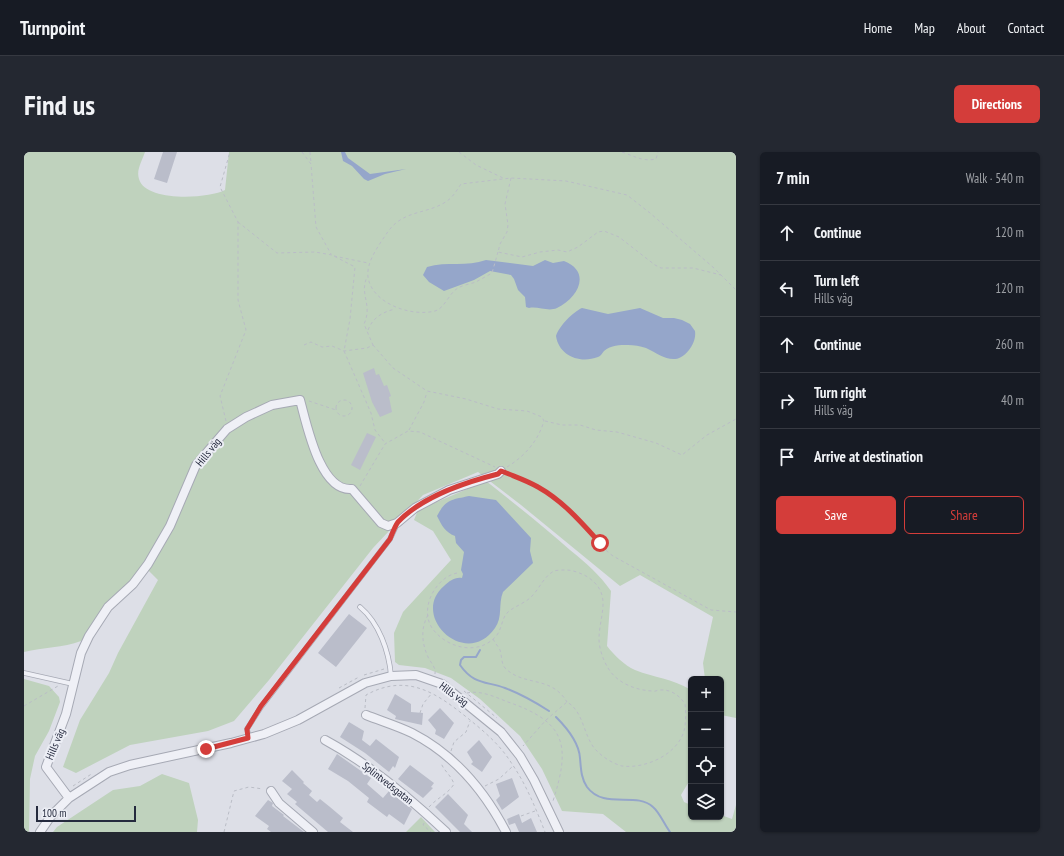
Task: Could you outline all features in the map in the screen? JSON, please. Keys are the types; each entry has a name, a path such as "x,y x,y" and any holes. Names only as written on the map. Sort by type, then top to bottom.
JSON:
{"street":[{"name":"Hills väg","path":"66,796 46,767 56,744 66,714 81,653 89,636 108,607 133,584 148,564 170,526 196,465 227,429 246,416 272,405 300,400"},
{"path":"300,400 318,460 325,473 337,487 352,489 381,523 388,526 397,523 415,508 449,490 498,474 501,471"},
{"name":"Hills väg","path":"40,832 66,796 98,778 130,765 264,734 298,720 365,683 390,672 416,675 442,684 481,714 501,732 520,756 534,780 559,832"},
{"path":"366,715 410,732 426,740 447,755 469,775 481,790 506,832"},
{"name":"Splintvedsgatan","path":"325,740 358,759 425,812 446,832"},
{"path":"271,790 279,803 313,832"}],"lane":[{"path":"248,738 247,729 261,706 390,539 397,523"},
{"path":"360,607 371,616 385,646 390,672"},
{"path":"24,673 73,684"}],"path":[{"path":"230,152 220,187 238,222 277,253 314,252 369,263"},
{"path":"302,152 311,164"},
{"path":"310,152 316,227 332,255 355,267 350,319 344,351 371,413 375,430 385,444"},
{"path":"459,152 476,164 503,178"},
{"path":"622,152 639,159 650,160 656,159 658,152"},
{"path":"511,178 511,187 505,204 508,225 507,232 500,244 492,272 475,282 458,287 436,310 416,311 396,308 380,298 371,286 368,276 369,263 394,223 408,215 447,201 461,184 503,178 511,178 566,180 627,195 650,213 736,290"},
{"path":"227,429 220,396 246,330 238,300 238,222"},
{"path":"498,252 522,257 545,251 567,252 578,247 598,232 604,231 619,237 654,265 660,268 693,268 721,275"},
{"path":"368,276 365,282 364,294 368,314 364,324 368,331 372,345 393,368 427,391 466,399 498,410 533,413 542,417 544,421 562,425 580,425 596,430 617,432 656,444 682,455 702,438 736,419"},
{"path":"368,331 370,324 383,312 396,308"},
{"path":"304,345 311,342 322,347 332,346 344,351 367,348 372,345"},
{"path":"408,431 424,402 427,391"},
{"path":"300,400 305,400 337,410 340,415 345,416 350,414 352,406 347,400 342,400 338,403 337,410"},
{"path":"501,471 526,452 535,441 544,421"},
{"path":"352,489 358,488 364,480 385,444 408,431 420,432 538,487 557,500 590,531 603,549 613,556 711,610 736,612"},
{"path":"457,573 446,576 436,586 429,603 429,624 448,643 465,648 483,644 492,639 500,628 506,614 531,597 542,582 555,570 567,570 585,576 601,591 603,600 599,639 607,667 615,677 631,687 653,692 668,690 676,694 686,704 684,732 672,750 663,756 634,767 620,765 597,752 583,729 573,705 567,702 562,694 550,685 518,677 505,667 499,650 492,639"},
{"path":"428,614 424,622 423,639 428,657 436,670 435,675 430,672"},
{"path":"336,690 370,673 390,672"},
{"path":"24,706 60,685"},
{"path":"366,715 366,695 386,687 407,686 432,692 470,720 499,746 513,766 545,832"},
{"path":"462,690 497,718"},
{"path":"420,713 422,704 429,698 432,692"},
{"path":"466,693 474,692 490,695 536,712 553,726 560,738 562,749 553,802 549,794"},
{"path":"522,747 546,720 567,702"},
{"path":"431,832 423,825 425,812 440,797 451,790 454,784 452,776 444,769 441,763 454,742 466,732 470,720"},
{"path":"481,790 499,779 513,766"},
{"path":"66,796 85,777 96,771"},
{"path":"224,832 234,791 249,787 271,790"},
{"path":"522,816 536,811"}],"green space":[{"path":"24,152 145,152 138,172 139,179 144,186 153,192 164,195 192,197 217,193 225,190 229,152 736,152 736,718 724,716 724,676 705,676 703,663 713,617 640,575 620,586 478,472 423,495 373,548 269,680 234,721 208,731 130,745 76,773 63,767 80,720 109,673 118,653 158,580 144,566 81,641 67,645 24,652"},
{"path":"486,481 581,559 597,574 611,591 607,646 616,656 635,670 677,683 688,688 688,783 681,795 684,802 688,804 688,820 724,820 724,816 732,819 736,805 736,832 626,832 603,814 562,811 542,769 520,736 480,699 451,678 425,668 399,665 395,662 394,633 403,612 451,560 433,531 414,520 418,510"},
{"path":"24,679 49,686 59,697 60,702 49,731 35,756 30,779 29,832 24,832"},
{"path":"162,774 189,783 198,820 197,832 53,832 57,827 113,790 140,786"},
{"path":"421,817 435,832 406,832"}],"water":[{"path":"341,152 345,152 348,158 370,174 406,169 385,174 368,181 364,179 352,166 343,161"},
{"path":"486,260 533,266 545,260 553,263 564,261 573,266 578,272 580,278 579,285 571,298 557,308 529,308 526,307 525,297 518,290 511,275 490,271 474,280 444,291 429,282 423,275 427,267 434,265 472,263"},
{"path":"582,308 608,314 640,308 663,318 674,318 690,324 695,331 695,339 689,350 684,355 673,359 644,347 625,345 610,348 598,357 591,359 578,359 571,357 561,349 556,336 560,328 567,320"},
{"path":"469,496 496,500 531,538 530,551 533,563 503,592 500,615 495,628 483,639 470,643 457,641 446,634 437,624 433,611 435,598 444,586 454,579 462,578 463,574 461,570 464,552 456,543 455,536 444,528 437,516 446,503 458,498"}],"building":[{"path":"163,152 177,152 167,183 154,179"},
{"path":"374,368 376,375 379,374 384,386 387,385 391,396 389,397 392,412 380,417 372,402 363,373"},
{"path":"367,433 376,437 360,470 351,465"},
{"path":"349,614 367,628 336,667 318,653"},
{"path":"395,694 411,704 411,712 423,713 422,725 395,719 396,716 387,710"},
{"path":"440,708 454,723 444,739 435,734 436,730 428,720"},
{"path":"349,722 364,731 362,740 370,746 376,739 399,757 395,768 393,766 389,772 365,753 340,737"},
{"path":"479,740 492,757 482,772 471,764 473,762 467,752"},
{"path":"337,754 371,778 367,784 383,798 389,791 412,809 404,825 389,814 387,817 367,802 369,798 348,781 328,769"},
{"path":"410,765 434,783 431,787 433,788 423,798 398,779"},
{"path":"292,770 312,791 309,795 317,802 320,799 330,807 343,818 340,822 353,832 328,832 295,804 297,802 287,794 292,789 282,781"},
{"path":"512,778 519,797 502,810 496,800 500,796 496,784"},
{"path":"448,794 468,815 464,824 472,832 460,832 435,807"},
{"path":"268,800 273,803 272,806 284,815 283,816 304,832 271,832 267,829 269,826 255,816"},
{"path":"519,814 522,823 531,818 537,832 519,832 515,823 509,825 507,819"}],"waterway":[{"path":"480,650 476,657 464,657 461,660 460,665 470,676 517,693 549,711"},
{"path":"556,717 575,741 579,752 582,777 587,787 594,794 602,798 638,800 646,802 660,815 670,832"}],"route":[{"path":"206,749 231,744 248,738 247,729 261,706 390,539 397,523 415,508 449,490 477,479 498,474 501,471 504,472 527,481 557,500 580,520 600,543"}]}
